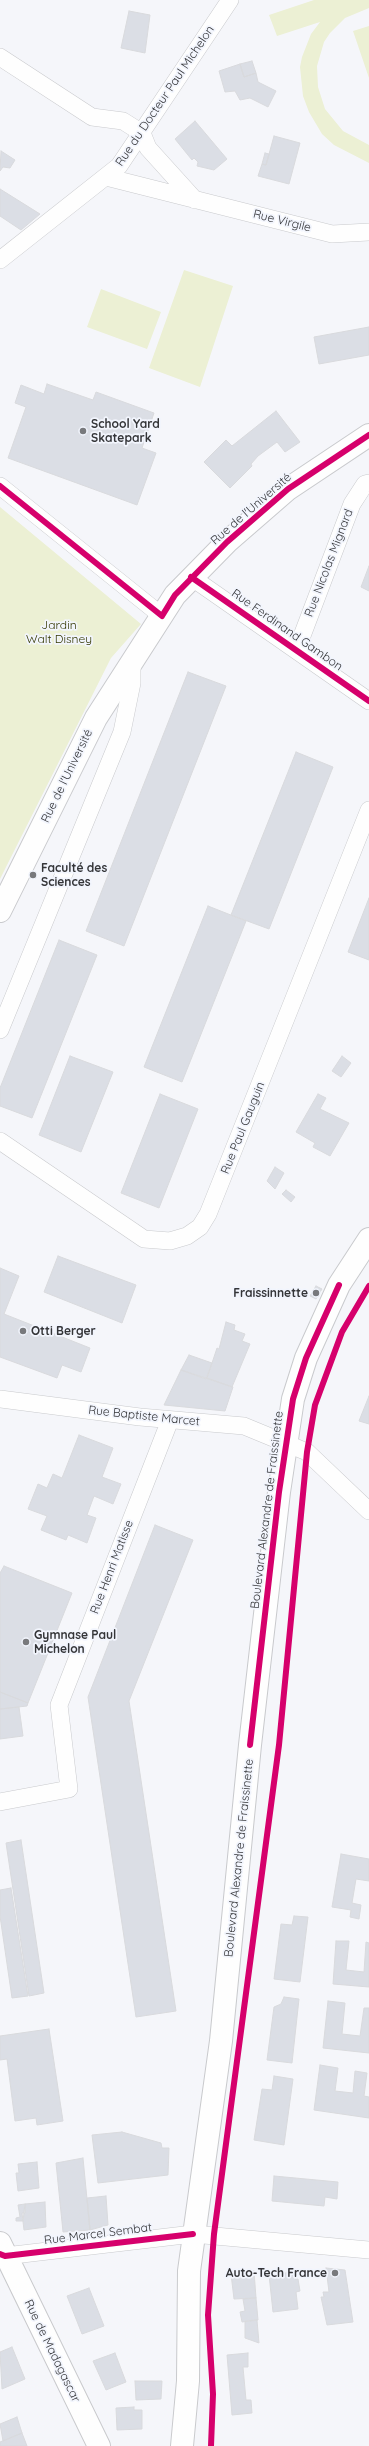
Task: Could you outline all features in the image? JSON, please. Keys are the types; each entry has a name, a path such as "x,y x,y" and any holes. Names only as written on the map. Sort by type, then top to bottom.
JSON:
{"street":[{"name":"Rue du Docteur Paul Michelon","path":"0,260 119,166 230,0"},
{"path":"0,57 92,117 123,121 142,133 148,148 195,200"},
{"name":"Rue Virgile","path":"106,177 332,234 369,232"},
{"name":"Rue de l'Université","path":"0,911 96,718 175,595 227,542 288,489 369,435"},
{"name":"Rue Nicolas Mignard","path":"296,649 352,504 365,484 369,483"},
{"path":"0,486 162,616"},
{"name":"Rue Ferdinand Gambon","path":"191,577 369,701"},
{"path":"0,1030 122,732 132,683 132,661"},
{"name":"Rue Paul Gauguin","path":"0,1140 144,1239 170,1241 187,1236 200,1227 208,1214 369,810"},
{"name":"Boulevard Alexandre de Fraissinette","path":"182,2446 188,2381 188,2271 221,2041 250,1745 293,1399 306,1358 339,1285 369,1239"},
{"name":"Rue Baptiste Marcet","path":"0,1399 170,1420 244,1426 287,1442 307,1452 369,1511"},
{"name":"Rue Henri Matisse","path":"0,1802 69,1789 59,1705 170,1420"},
{"name":"Rue Marcel Sembat","path":"2,2251 193,2234 369,2250"},
{"name":"Rue de Madagascar","path":"2,2251 99,2446"}],"green space":[{"path":"314,0 369,0 369,8 345,18 330,33 324,42 317,66 318,87 325,109 343,131 369,145 369,163 334,145 322,134 309,112 303,96 300,67 302,57 311,34 320,22 277,36 269,15"},
{"path":"369,26 369,78 353,31"},
{"path":"184,270 233,286 200,387 149,368"},
{"path":"101,289 161,312 147,349 87,327"},
{"name":"Jardin Walt Disney","path":"0,507 141,624 111,658 0,879"}],"building":[{"path":"129,11 150,15 145,53 121,48"},
{"path":"252,61 256,73 244,77 240,64"},
{"path":"240,64 244,77 256,73 258,82 276,91 268,107 250,98 240,100 235,91 225,92 219,71"},
{"path":"195,121 227,159 214,170 197,166 198,162 194,158 192,160 175,139"},
{"path":"274,136 300,143 289,184 258,176 262,164 266,165"},
{"path":"1,151 15,160 10,168 3,167 0,171"},
{"path":"265,153 269,154 266,165 262,164"},
{"path":"0,189 40,214 21,230 0,216"},
{"path":"369,327 369,355 319,364 314,337"},
{"name":"School Yard Skatepark","path":"47,384 93,400 96,392 154,413 142,448 156,453 137,505 8,458 26,407 15,403 21,385 44,394"},
{"path":"276,411 300,442 285,452 277,442 258,456 251,464 252,466 230,488 204,462 226,440 232,446"},
{"path":"369,566 369,591 361,587"},
{"path":"188,672 226,686 124,946 86,931"},
{"path":"296,752 333,767 269,929 231,915"},
{"path":"369,898 369,960 348,952"},
{"path":"208,906 246,921 182,1082 144,1067"},
{"path":"59,940 97,955 32,1118 0,1106 0,1088"},
{"path":"70,1056 113,1072 81,1152 39,1135"},
{"path":"342,1056 351,1063 341,1077 332,1071"},
{"path":"160,1094 198,1109 159,1208 121,1193"},
{"path":"318,1094 326,1098 320,1109 349,1123 330,1156 313,1147 315,1143 296,1132"},
{"path":"275,1167 284,1173 275,1189 267,1181"},
{"path":"286,1190 295,1197 291,1202 282,1194"},
{"path":"58,1256 136,1285 122,1323 44,1292"},
{"name":"Otti Berger","path":"0,1268 19,1276 4,1314 90,1348 81,1372 62,1365 57,1378 0,1357"},
{"path":"316,1286 322,1289 316,1299 310,1296"},
{"path":"226,1322 235,1325 234,1330 245,1334 242,1341 250,1344 232,1387 207,1378 217,1348 219,1349"},
{"path":"189,1355 212,1363 206,1379 181,1370"},
{"path":"181,1370 233,1387 225,1411 164,1405"},
{"path":"369,1396 369,1424 359,1421"},
{"path":"79,1435 113,1448 102,1477 121,1484 113,1504 94,1496 87,1515 96,1518 87,1543 68,1535 66,1540 41,1530 47,1516 28,1509 38,1484 47,1488 53,1474 62,1478"},
{"path":"155,1525 193,1540 129,1701 176,2011 136,2017 88,1697"},
{"name":"Gymnase Paul Michelon","path":"4,1566 72,1593 28,1703 0,1692 0,1573"},
{"path":"0,1692 28,1703 27,1706 0,1709"},
{"path":"19,1707 23,1736 0,1739 0,1709"},
{"path":"21,1840 44,1993 29,1996 6,1843"},
{"path":"341,1854 369,1859 369,1881 356,1879 352,1903 361,1905 359,1919 350,1917 351,1910 332,1907"},
{"path":"11,1888 28,1996 12,1998 0,1916 0,1890"},
{"path":"294,1916 308,1917 300,1982 274,1979 281,1924 292,1925"},
{"path":"336,1941 349,1941 346,1970 364,1972 366,1942 369,1943 369,1987 333,1984"},
{"path":"284,1997 299,1999 292,2063 267,2060 274,2007 281,2004"},
{"path":"328,2001 345,2003 342,2034 360,2036 364,2008 369,2008 369,2053 323,2048"},
{"path":"49,2029 63,2121 37,2125 36,2118 15,2121 7,2059 0,2060 0,2036"},
{"path":"320,2065 338,2068 335,2091 353,2093 355,2071 367,2073 364,2096 369,2097 369,2118 314,2110"},
{"path":"274,2076 293,2079 284,2145 254,2140 262,2089 272,2090"},
{"path":"122,2132 161,2143 162,2148 169,2148 168,2175 98,2183 92,2135"},
{"path":"83,2158 90,2230 63,2232 56,2163"},
{"path":"37,2162 39,2188 18,2191 16,2173 19,2173 18,2164"},
{"path":"274,2176 338,2182 337,2199 325,2197 324,2206 272,2201"},
{"path":"106,2196 108,2225 90,2230 87,2198"},
{"path":"45,2202 46,2227 24,2230 22,2213 25,2213 25,2204"},
{"path":"25,2204 23,2221 16,2221 16,2218 20,2217 18,2205"},
{"path":"326,2268 345,2270 353,2322 327,2325 321,2297 324,2297 323,2292 329,2292"},
{"path":"254,2271 256,2298 234,2299 231,2274"},
{"path":"294,2272 295,2279 298,2279 300,2291 296,2292 298,2309 273,2312 269,2275"},
{"path":"89,2288 104,2326 82,2334 67,2296"},
{"path":"256,2298 258,2320 242,2322 240,2312 245,2311 243,2299"},
{"path":"257,2320 259,2343 245,2338 245,2321"},
{"path":"12,2347 25,2379 2,2389 0,2352"},
{"path":"115,2353 126,2382 106,2390 93,2361"},
{"path":"248,2353 248,2367 243,2367 246,2400 251,2400 252,2413 232,2415 227,2355"},
{"path":"135,2381 162,2381 161,2399 136,2400"},
{"path":"134,2407 134,2410 142,2410 142,2429 117,2430 116,2408"},
{"path":"17,2417 22,2433 3,2441 0,2424"},
{"path":"22,2433 27,2446 0,2446 0,2442"}],"cycle path":[{"path":"0,486 162,616 175,595 227,542 288,489 369,435"},
{"path":"191,577 369,701"},
{"path":"250,1745 279,1492 293,1399 306,1358 339,1285"},
{"path":"211,2446 213,2394 208,2315 214,2234 279,1745 307,1452 315,1405 342,1332 369,1286"},
{"path":"0,2254 5,2256 193,2234"}],"place":[{"name":"School Yard Skatepark","path":"83,431"},
{"name":"Faculté des Sciences","path":"33,875"},
{"name":"Fraissinnette","path":"316,1293"},
{"name":"Otti Berger","path":"23,1331"},
{"name":"Gymnase Paul Michelon","path":"26,1642"},
{"name":"Auto-Tech France","path":"335,2273"}]}
